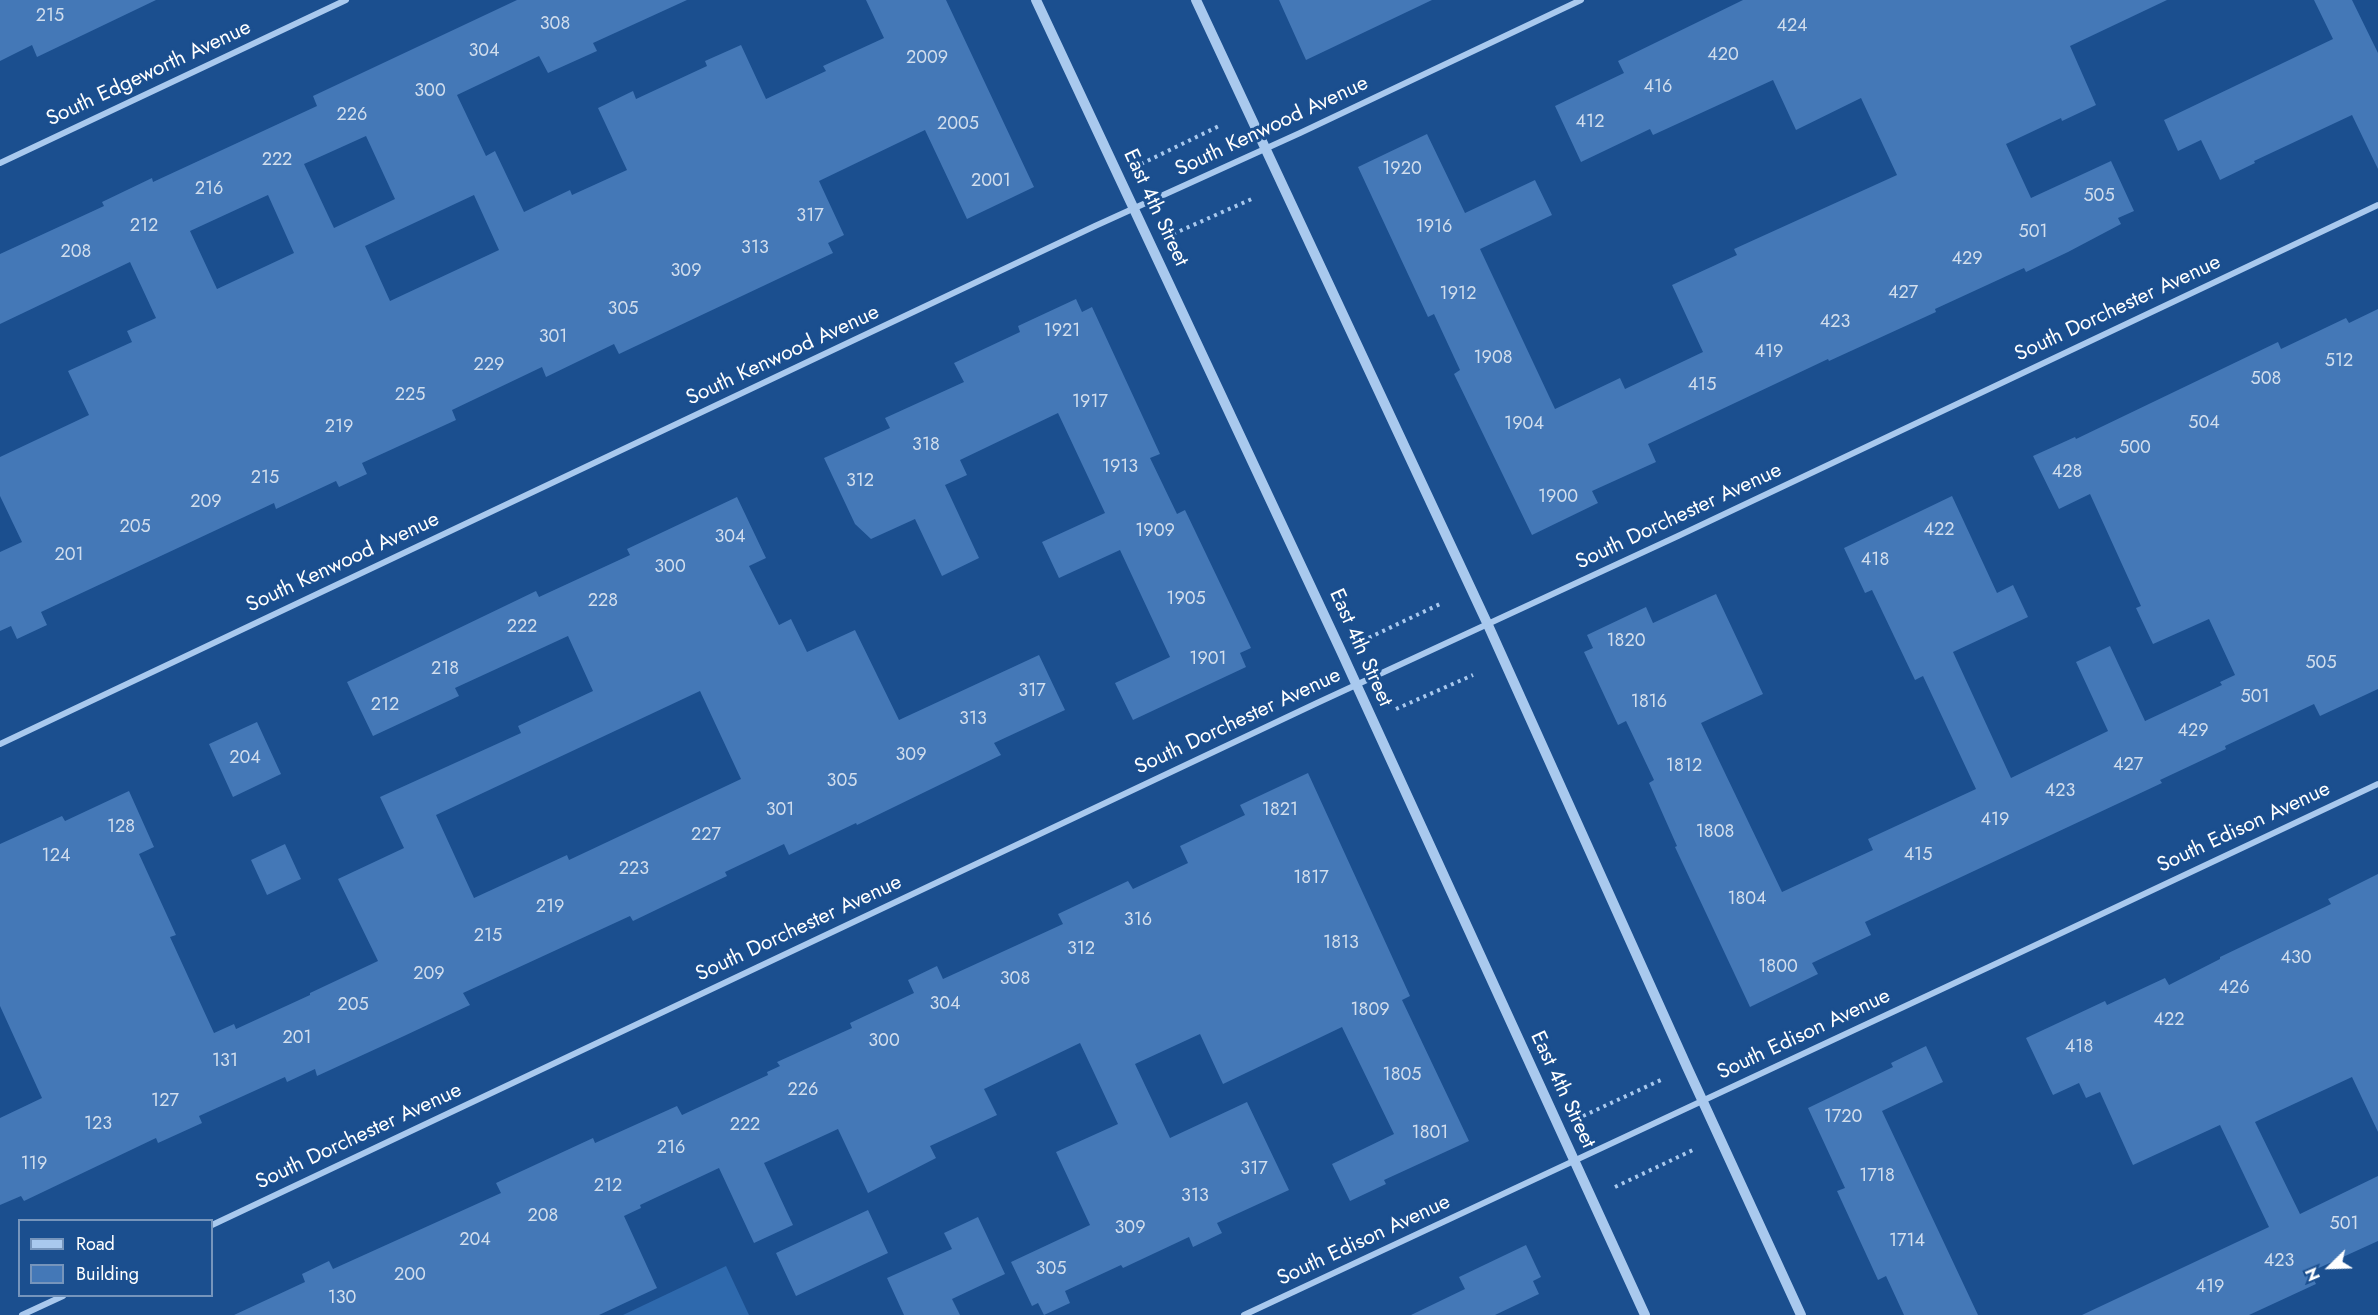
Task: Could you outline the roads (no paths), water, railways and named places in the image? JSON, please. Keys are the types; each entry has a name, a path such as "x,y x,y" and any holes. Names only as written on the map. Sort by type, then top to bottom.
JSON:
{"street":[{"name":"South Edgeworth Avenue","path":"0,163 346,0"},
{"name":"East 4th Street","path":"1036,0 1356,685 1645,1315"},
{"path":"1196,0 1488,624 1802,1315"},
{"name":"South Kenwood Avenue","path":"0,744 1581,0"},
{"name":"South Dorchester Avenue","path":"213,1225 2378,205"},
{"name":"South Edison Avenue","path":"1244,1315 1574,1163 2378,784"},
{"path":"22,1315 61,1297"}]}
